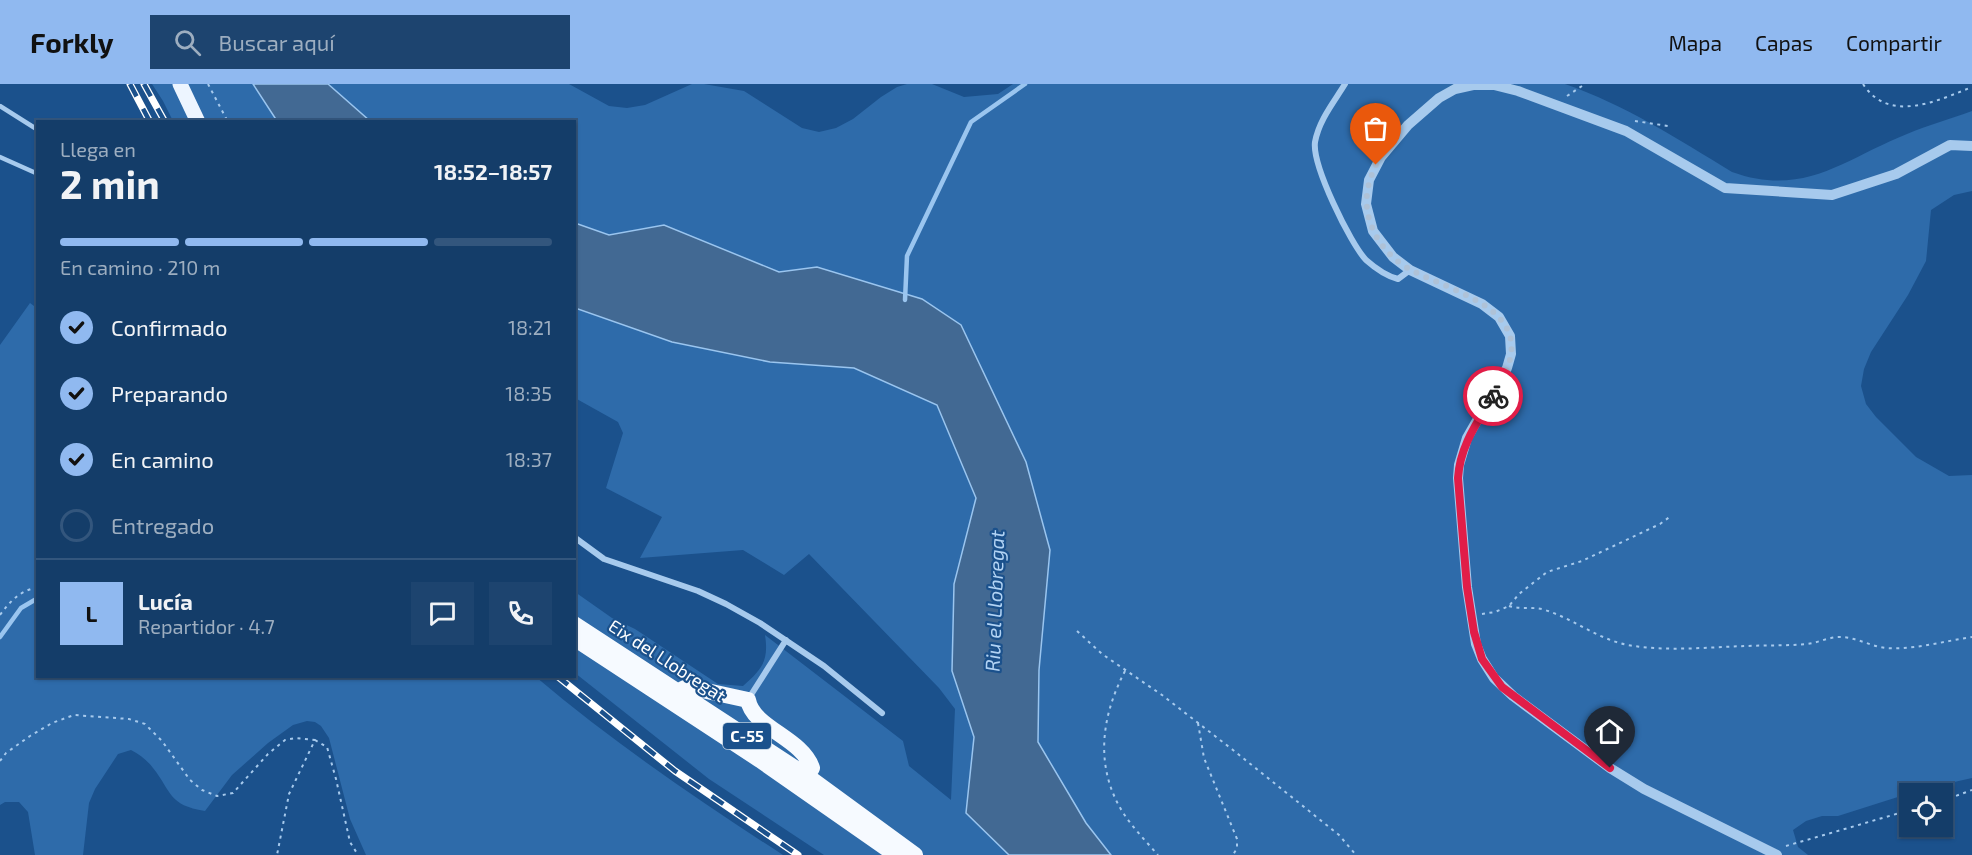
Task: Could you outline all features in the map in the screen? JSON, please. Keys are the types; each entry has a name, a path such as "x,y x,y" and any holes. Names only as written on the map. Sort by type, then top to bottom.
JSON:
{"highway":[{"name":"Eix del Llobregat","path":"576,625 807,776 915,855"},
{"name":"Eix del Llobregat","path":"576,639 760,760 896,855"},
{"path":"679,691 693,688 748,700 753,711 796,746 810,761 812,768 807,776"}],"main road":[{"path":"180,84 197,120"}],"street":[{"path":"1345,84 1318,130 1315,144 1319,170 1341,218 1365,259 1378,270 1398,279 1410,270"},
{"path":"1774,853 1644,789 1610,768 1502,687 1488,669 1476,644 1471,616 1460,514 1459,465 1467,438 1507,368 1511,343 1507,328 1492,310 1410,270 1393,256 1379,240 1370,222 1366,204 1367,188 1372,172 1396,139 1429,105 1447,93 1482,84 1504,87 1616,126 1662,150 1725,188 1832,195 1896,174 1950,146 1972,146"},
{"path":"576,538 604,559 662,578 717,600 760,624 824,666 882,713"},
{"path":"748,700 786,640"}],"lane":[{"path":"0,106 36,129"},
{"path":"0,157 36,173"}],"path":[{"path":"208,84 227,120"},
{"path":"1554,103 1585,84"},
{"path":"1863,84 1876,98 1887,105 1901,107 1929,102 1972,87"},
{"path":"1616,126 1638,121 1668,126"},
{"path":"1471,616 1495,612 1509,606 1519,594 1546,572 1582,561 1671,516"},
{"path":"0,615 12,599 25,590 36,587"},
{"path":"1509,606 1520,610 1544,610 1582,626 1592,633 1628,645 1702,649 1799,644 1838,637 1894,648 1972,637"},
{"path":"1077,631 1089,644 1162,695 1339,835 1356,855"},
{"path":"1125,671 1111,700 1104,727 1108,777 1119,805 1158,855"},
{"path":"0,761 6,753 30,736 52,723 74,715 129,719 145,724 162,741 190,780 202,790 217,796 233,793 268,754 285,740 295,738 315,740 327,747 350,842 358,855"},
{"path":"1198,723 1203,758 1237,838 1237,848 1233,855"},
{"path":"277,855 289,794 315,740"},
{"path":"1953,797 1972,790"},
{"path":"1774,853 1814,836 1899,813"}],"shaded area":[{"path":"152,84 253,84 276,120 172,120"},
{"path":"328,84 569,84 609,106 627,108 645,105 692,84 704,84 744,91 802,128 819,132 836,128 853,119 881,97 907,84 932,84 964,97 998,94 1013,84 1565,84 1630,112 1732,172 1758,179 1781,181 1823,172 1907,134 1972,111 1972,191 1954,195 1931,210 1926,261 1908,295 1871,352 1864,369 1861,386 1866,404 1876,417 1916,457 1949,476 1972,475 1972,778 1950,783 1899,783 1899,797 1838,816 1822,816 1806,821 1793,830 1798,847 1808,855 1111,855 1086,823 1038,742 1039,670 961,325 922,299 817,267 779,272 664,225 609,235 576,223 576,120 369,120"},
{"path":"30,303 36,308 36,678 537,678 657,770 783,855 366,855 350,819 329,738 321,726 307,721 293,725 268,743 232,775 205,811 177,801 151,765 131,750 118,754 95,789 89,803 83,855 35,855 28,812 19,802 5,802 0,805 0,345"},
{"path":"576,308 672,342 770,362 854,368 937,405 976,498 954,584 952,671 974,737 966,813 1009,855 824,855 709,779 576,674 576,593 612,618 635,629 718,684 743,686 755,675 765,658 765,635 903,741 909,766 951,800 955,709 939,688 809,554 784,575 743,550 640,558 662,517 606,488 623,433 618,422 576,399"}],"water":[{"path":"253,84 328,84 369,120 276,120"},
{"name":"Riu el Llobregat","path":"576,223 609,235 664,225 779,272 817,267 922,299 961,325 1026,462 1050,550 1039,670 1038,742 1086,823 1111,855 1009,855 966,813 974,737 952,671 954,584 976,498 937,405 854,368 770,362 672,342 576,308"}],"waterway":[{"path":"905,300 907,256 971,122 1025,84"},
{"path":"0,637 21,608 36,599"}],"railway":[{"path":"130,84 149,120"},
{"path":"144,84 164,120"},
{"path":"559,678 675,771 798,855"}],"way so far":[{"path":"1376,165 1367,188 1367,213 1373,231 1386,249 1410,270 1492,310 1507,328 1511,354 1507,368 1493,396"}],"route":[{"path":"1493,396 1467,438 1461,456 1458,478 1467,587 1476,644 1488,669 1502,687 1610,768"}]}
